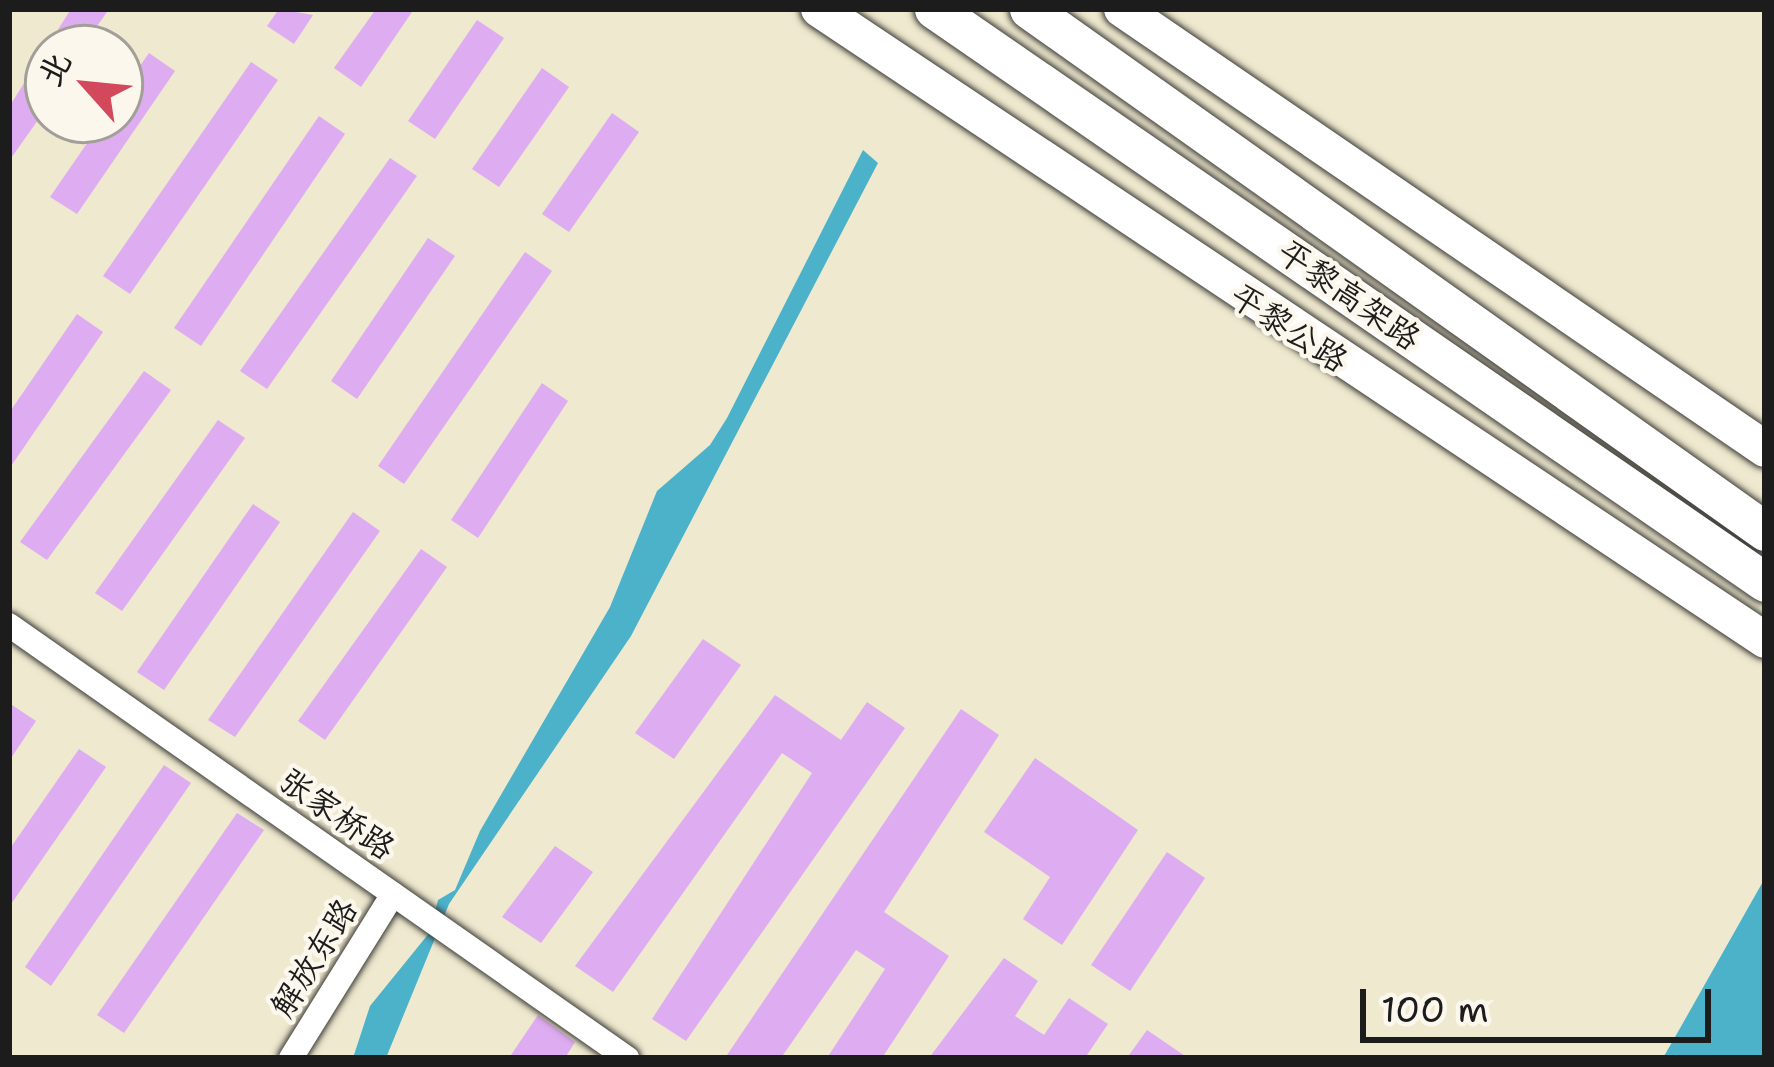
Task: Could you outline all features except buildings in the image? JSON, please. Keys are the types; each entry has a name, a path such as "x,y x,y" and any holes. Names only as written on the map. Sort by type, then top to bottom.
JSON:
{"highway":[{"name":"平黎高架路","path":"934,9 1765,582"},
{"name":"平黎高架路","path":"1029,9 1765,531"}],"main road":[{"name":"平黎公路","path":"819,9 1765,640"},
{"path":"1122,9 1765,449"}],"street":[{"name":"张家桥路","path":"9,625 627,1058"},
{"name":"解放东路","path":"291,1058 393,894"}],"water":[{"path":"863,150 878,163 631,636 449,904 386,1058 353,1058 370,1006 430,932 438,900 455,890 480,831 610,607 657,491 710,445 727,418"},
{"path":"1765,878 1765,1058 1663,1058 1683,1023"}]}
